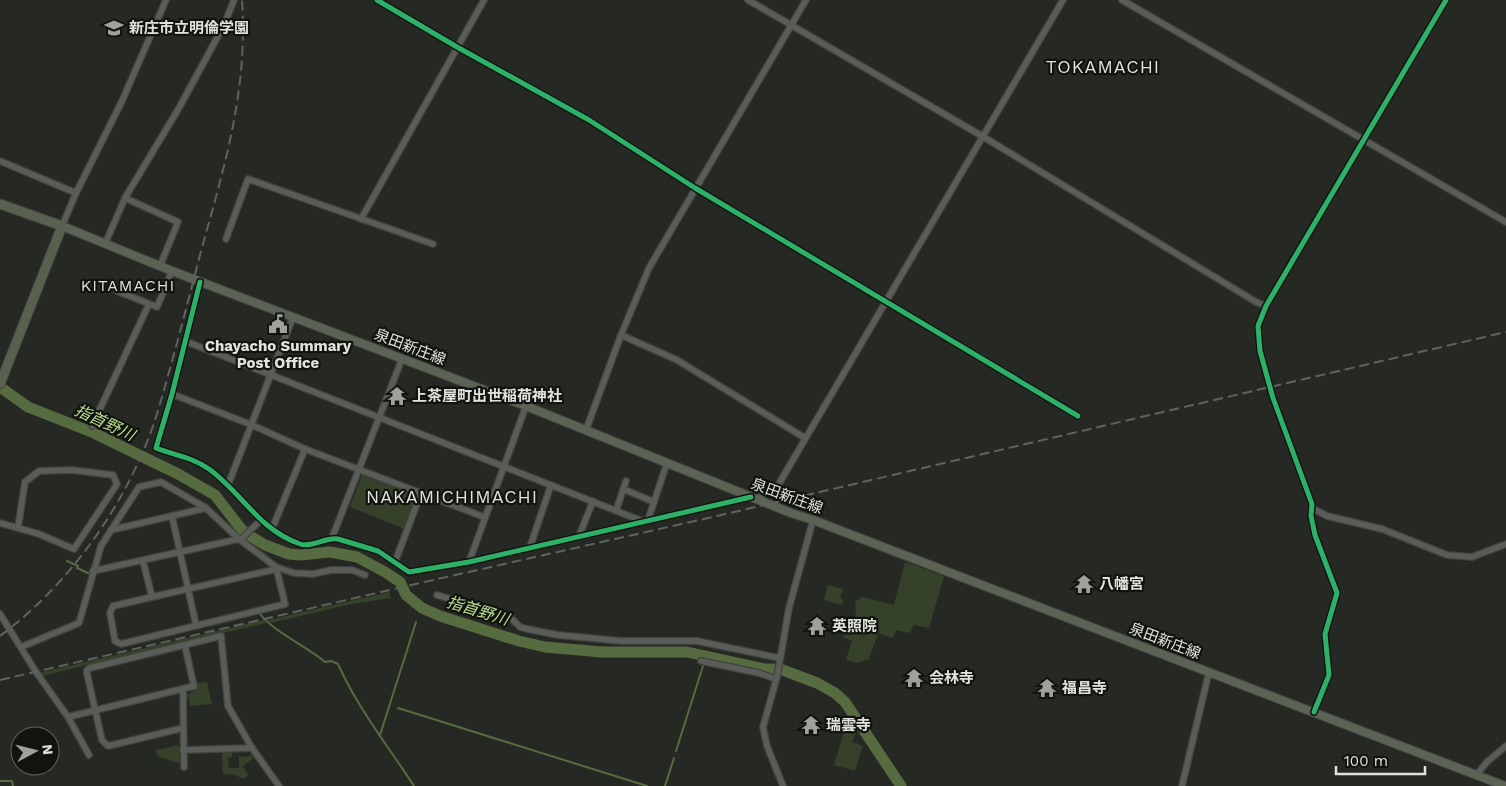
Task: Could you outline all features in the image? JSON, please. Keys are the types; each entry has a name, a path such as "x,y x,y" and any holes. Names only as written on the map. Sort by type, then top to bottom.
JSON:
{"highway":[{"path":"0,204 62,226 1,382"}],"main road":[{"name":"泉田新庄線","path":"62,226 200,282 526,406 792,513 1505,786"}],"street":[{"path":"62,226 76,193 122,101 166,0"},
{"path":"105,244 125,198 179,108 224,25 234,0"},
{"path":"377,0 456,47 589,120 695,188 1078,416"},
{"path":"361,219 484,0"},
{"path":"748,0 982,136 1256,302 1266,306"},
{"path":"586,430 649,268 806,0"},
{"path":"200,282 172,394 156,448 194,460 228,485 260,520 272,529 302,544 332,538 372,549 409,572 469,562 754,498 777,487 1063,0"},
{"path":"1122,0 1506,222"},
{"path":"1314,712 1329,674 1325,634 1338,593 1315,535 1311,516 1312,504 1273,398 1260,351 1258,326 1266,306 1446,0"},
{"path":"0,161 76,193"},
{"path":"226,239 248,179 433,244"},
{"path":"125,198 178,222 160,266"},
{"path":"117,291 156,308 172,271"},
{"path":"92,426 149,304"},
{"path":"228,485 293,317"},
{"path":"622,335 678,360 805,438"},
{"path":"185,341 645,521"},
{"path":"332,538 402,359"},
{"path":"172,394 421,494 484,517"},
{"path":"469,562 526,406"},
{"path":"272,529 306,448"},
{"path":"645,521 654,502 667,463"},
{"path":"0,523 39,534 74,549 117,484 113,475 72,470 39,471 25,482 18,528"},
{"path":"616,511 626,481"},
{"path":"21,647 78,623 101,546 139,487 160,482 206,508 239,539 277,568 294,573 314,574 331,570 352,570 365,575"},
{"path":"530,547 552,485"},
{"path":"623,490 654,502"},
{"path":"395,562 421,494"},
{"path":"579,536 593,501"},
{"path":"111,530 206,508"},
{"path":"1312,508 1327,516 1382,529 1447,556 1472,556 1506,544"},
{"path":"172,516 196,626"},
{"path":"93,571 239,539 260,520"},
{"path":"784,786 763,732 793,591 813,520"},
{"path":"143,561 152,597"},
{"path":"277,568 285,604 121,644 115,641 110,613 113,606 277,568"},
{"path":"437,595 510,617 520,627 551,634 621,641 697,641 779,658"},
{"path":"0,614 36,672 68,717 89,755"},
{"path":"183,728 108,746 102,740 86,674 90,668 221,636 228,706 252,748 279,786"},
{"path":"68,717 194,686 186,646"},
{"path":"701,661 776,678"},
{"path":"1182,786 1209,672"},
{"path":"183,689 184,767"},
{"path":"1477,774 1506,746"},
{"path":"184,750 252,748"}],"green space":[{"path":"363,473 418,495 405,529 350,507"},
{"path":"905,562 944,576 929,628 914,625 910,633 896,630 893,638 878,633 869,659 857,663 846,660 852,641 843,637 848,617 856,619 855,602 862,597 894,605"},
{"path":"828,585 843,589 840,598 843,599 842,605 824,600"},
{"path":"389,592 391,598 351,604 271,623 268,620"},
{"path":"263,620 266,623 41,676 39,673"},
{"path":"207,682 212,704 190,706 189,698 185,697 198,687 198,683"},
{"path":"845,729 856,732 852,742 863,746 855,771 834,765"},
{"path":"179,745 180,764 157,756 156,750"},
{"path":"222,752 232,752 232,757 228,758 229,768 239,768 239,756 248,757 251,755 253,758 243,766 248,775 244,779 235,775 223,774"}],"waterway":[{"name":"指首野川","path":"0,387 28,407 94,433 178,474 215,495 242,530 265,545 289,554 301,555 330,552 357,557 400,582 406,595 422,608 440,616 519,641 545,647 602,652 687,652 765,669 780,669 817,683 835,693 845,702 901,786"},
{"path":"67,561 90,574"},
{"path":"260,614 273,627 325,662 331,661 338,664 354,696 414,786"},
{"path":"380,735 416,622"},
{"path":"676,751 703,666"},
{"path":"398,708 647,786"},
{"path":"665,786 674,758"},
{"path":"0,781 12,781 13,786"}],"railway":[{"path":"0,636 45,597 85,551 118,501 148,439 175,351 218,191 232,129 241,67 243,34 242,0"},
{"path":"0,680 717,516 1506,332"}],"cycle path":[{"path":"377,0 589,120 695,188 1078,416"},
{"path":"1314,712 1329,675 1325,634 1337,593 1315,535 1311,516 1312,504 1273,398 1260,351 1258,326 1266,306 1446,0"},
{"path":"200,282 172,394 156,448 203,465 221,479 273,530 300,544 309,545 338,539 378,551 409,572 469,562 751,497"}],"place":[{"name":"新庄市立明倫学園","path":"114,28"},
{"name":"Chayacho Summary Post Office","path":"278,324"},
{"name":"上茶屋町出世稲荷神社","path":"397,396"},
{"name":"八幡宮","path":"1084,584"},
{"name":"英照院","path":"817,626"},
{"name":"会林寺","path":"914,678"},
{"name":"福昌寺","path":"1047,688"},
{"name":"瑞雲寺","path":"811,725"}],"district":[{"name":"TOKAMACHI","path":"1103,67"},
{"name":"KITAMACHI","path":"128,285"},
{"name":"NAKAMICHIMACHI","path":"452,497"}]}
